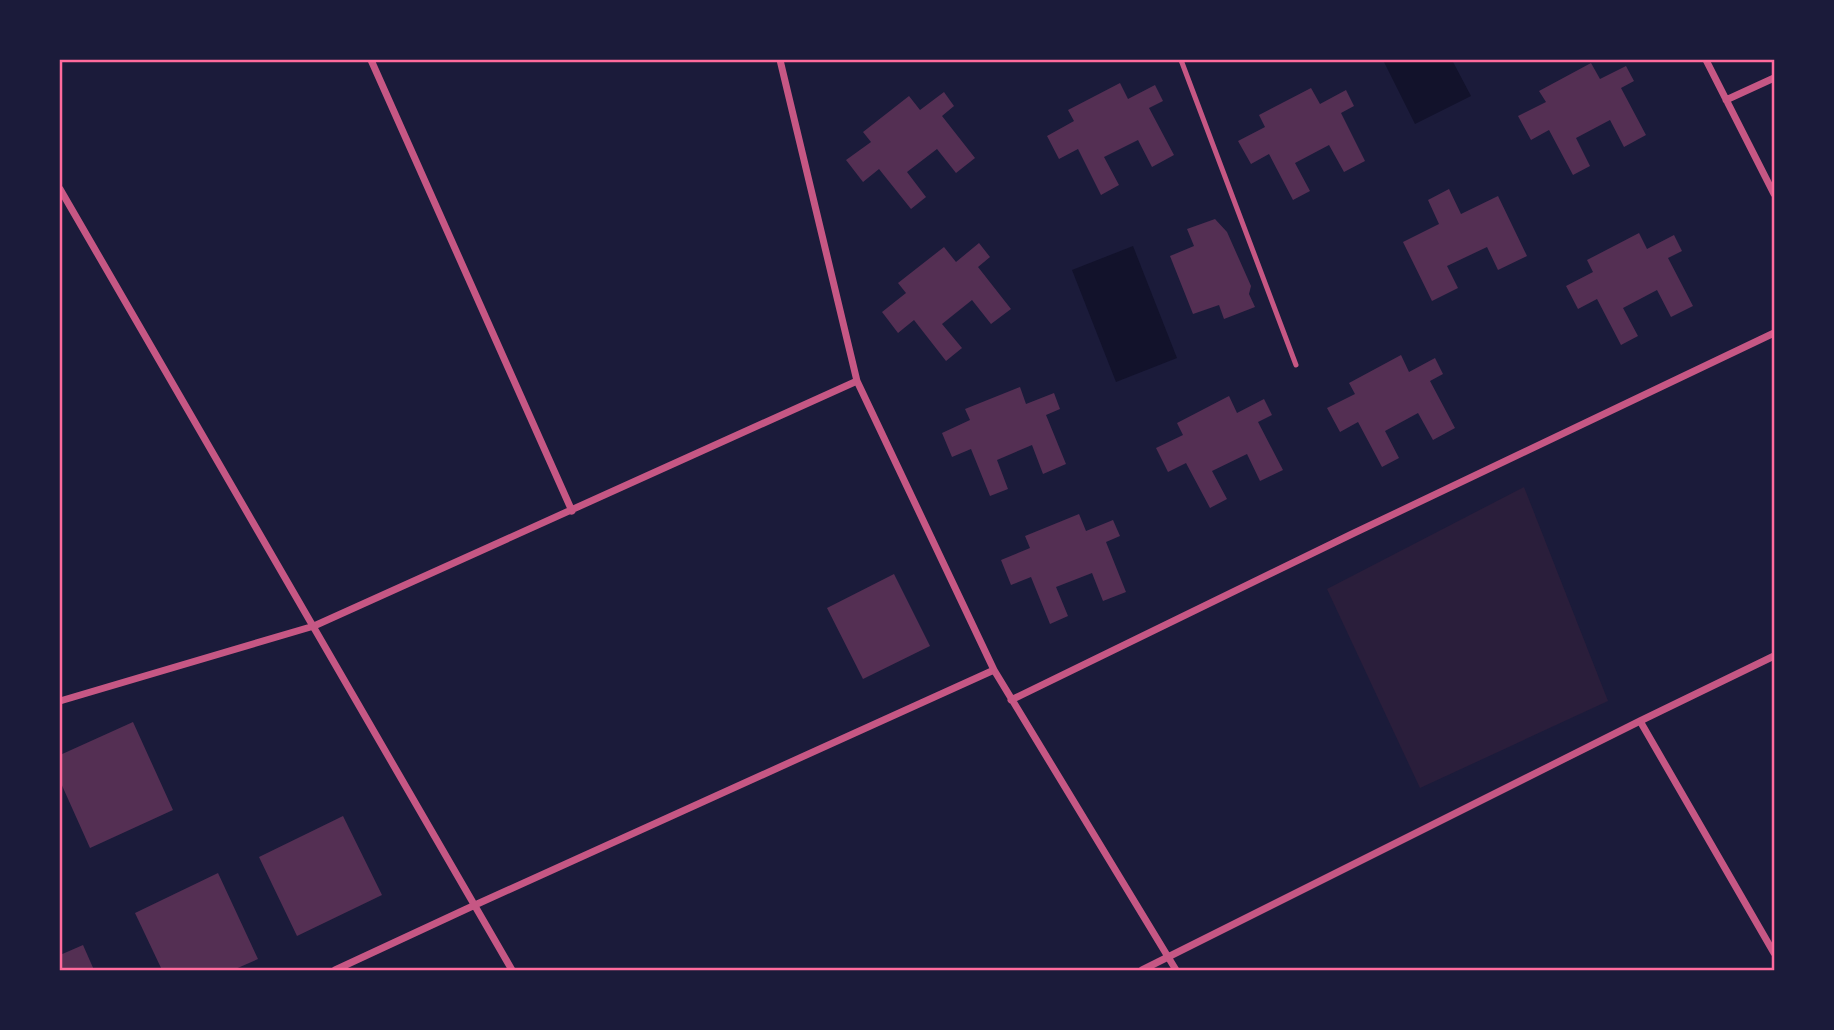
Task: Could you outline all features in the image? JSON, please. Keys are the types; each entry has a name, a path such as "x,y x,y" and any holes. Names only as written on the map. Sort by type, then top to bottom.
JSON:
{"street":[{"path":"371,60 572,511"},
{"path":"780,60 857,381 994,670 1176,971"},
{"path":"1706,60 1774,194"},
{"path":"1726,100 1774,78"},
{"path":"60,189 512,971"},
{"path":"1011,700 1774,333"},
{"path":"60,701 314,626 857,381"},
{"path":"1142,971 1640,720 1774,656"},
{"path":"335,971 994,670"},
{"path":"1640,720 1774,953"}],"lane":[{"path":"1181,60 1296,365"}],"shaded area":[{"path":"1383,60 1452,60 1471,96 1415,124"},
{"path":"1133,246 1177,358 1116,382 1072,270"},
{"path":"1524,487 1608,701 1420,788 1327,589"}],"building":[{"path":"1591,63 1600,79 1626,66 1634,81 1621,88 1646,135 1624,147 1610,120 1576,138 1590,166 1573,175 1549,130 1531,140 1518,116 1546,102 1539,91"},
{"path":"1120,83 1128,99 1155,85 1163,101 1149,108 1174,155 1152,167 1138,140 1104,157 1119,185 1101,195 1078,149 1059,159 1047,136 1074,121 1068,110"},
{"path":"1311,88 1320,104 1346,90 1354,106 1341,113 1365,161 1344,172 1329,145 1295,163 1310,191 1293,200 1269,154 1251,164 1238,141 1265,127 1259,115"},
{"path":"944,92 954,106 942,116 975,158 956,173 937,149 907,172 926,197 911,209 879,169 863,182 846,160 871,142 863,132 909,96 920,110"},
{"path":"1449,189 1461,214 1498,196 1527,256 1498,270 1487,247 1447,266 1458,288 1432,301 1403,242 1439,224 1428,200"},
{"path":"1215,219 1227,232 1251,286 1249,294 1255,307 1224,319 1219,305 1193,314 1170,256 1194,246 1187,229"},
{"path":"1639,233 1647,249 1674,235 1682,251 1668,258 1693,306 1671,317 1657,290 1623,308 1638,336 1621,345 1597,299 1578,309 1566,286 1593,272 1587,260"},
{"path":"979,243 990,257 978,267 1011,309 991,324 972,300 942,324 962,348 946,361 914,320 898,333 882,312 906,293 898,283 944,247 956,262"},
{"path":"1401,355 1409,372 1435,358 1443,374 1430,381 1455,428 1433,440 1418,413 1385,431 1399,458 1382,467 1358,422 1340,432 1327,408 1355,394 1349,383"},
{"path":"1020,387 1026,404 1054,393 1060,409 1046,415 1066,464 1043,474 1032,445 997,460 1008,489 990,496 971,449 952,457 942,433 970,420 965,409"},
{"path":"1229,396 1237,413 1264,399 1272,415 1258,422 1283,470 1260,481 1247,454 1212,471 1227,499 1210,508 1186,463 1168,472 1156,448 1183,435 1177,423"},
{"path":"1079,514 1086,531 1113,520 1120,536 1106,542 1126,592 1103,601 1092,573 1056,587 1068,616 1050,624 1031,577 1011,585 1001,560 1030,548 1025,536"},
{"path":"894,574 930,646 863,679 827,608"},
{"path":"133,722 173,810 90,848 60,781 60,755"},
{"path":"343,816 382,895 297,936 259,857"},
{"path":"218,873 258,959 233,970 162,970 135,913"},
{"path":"83,945 94,970 60,970 60,955"}]}
